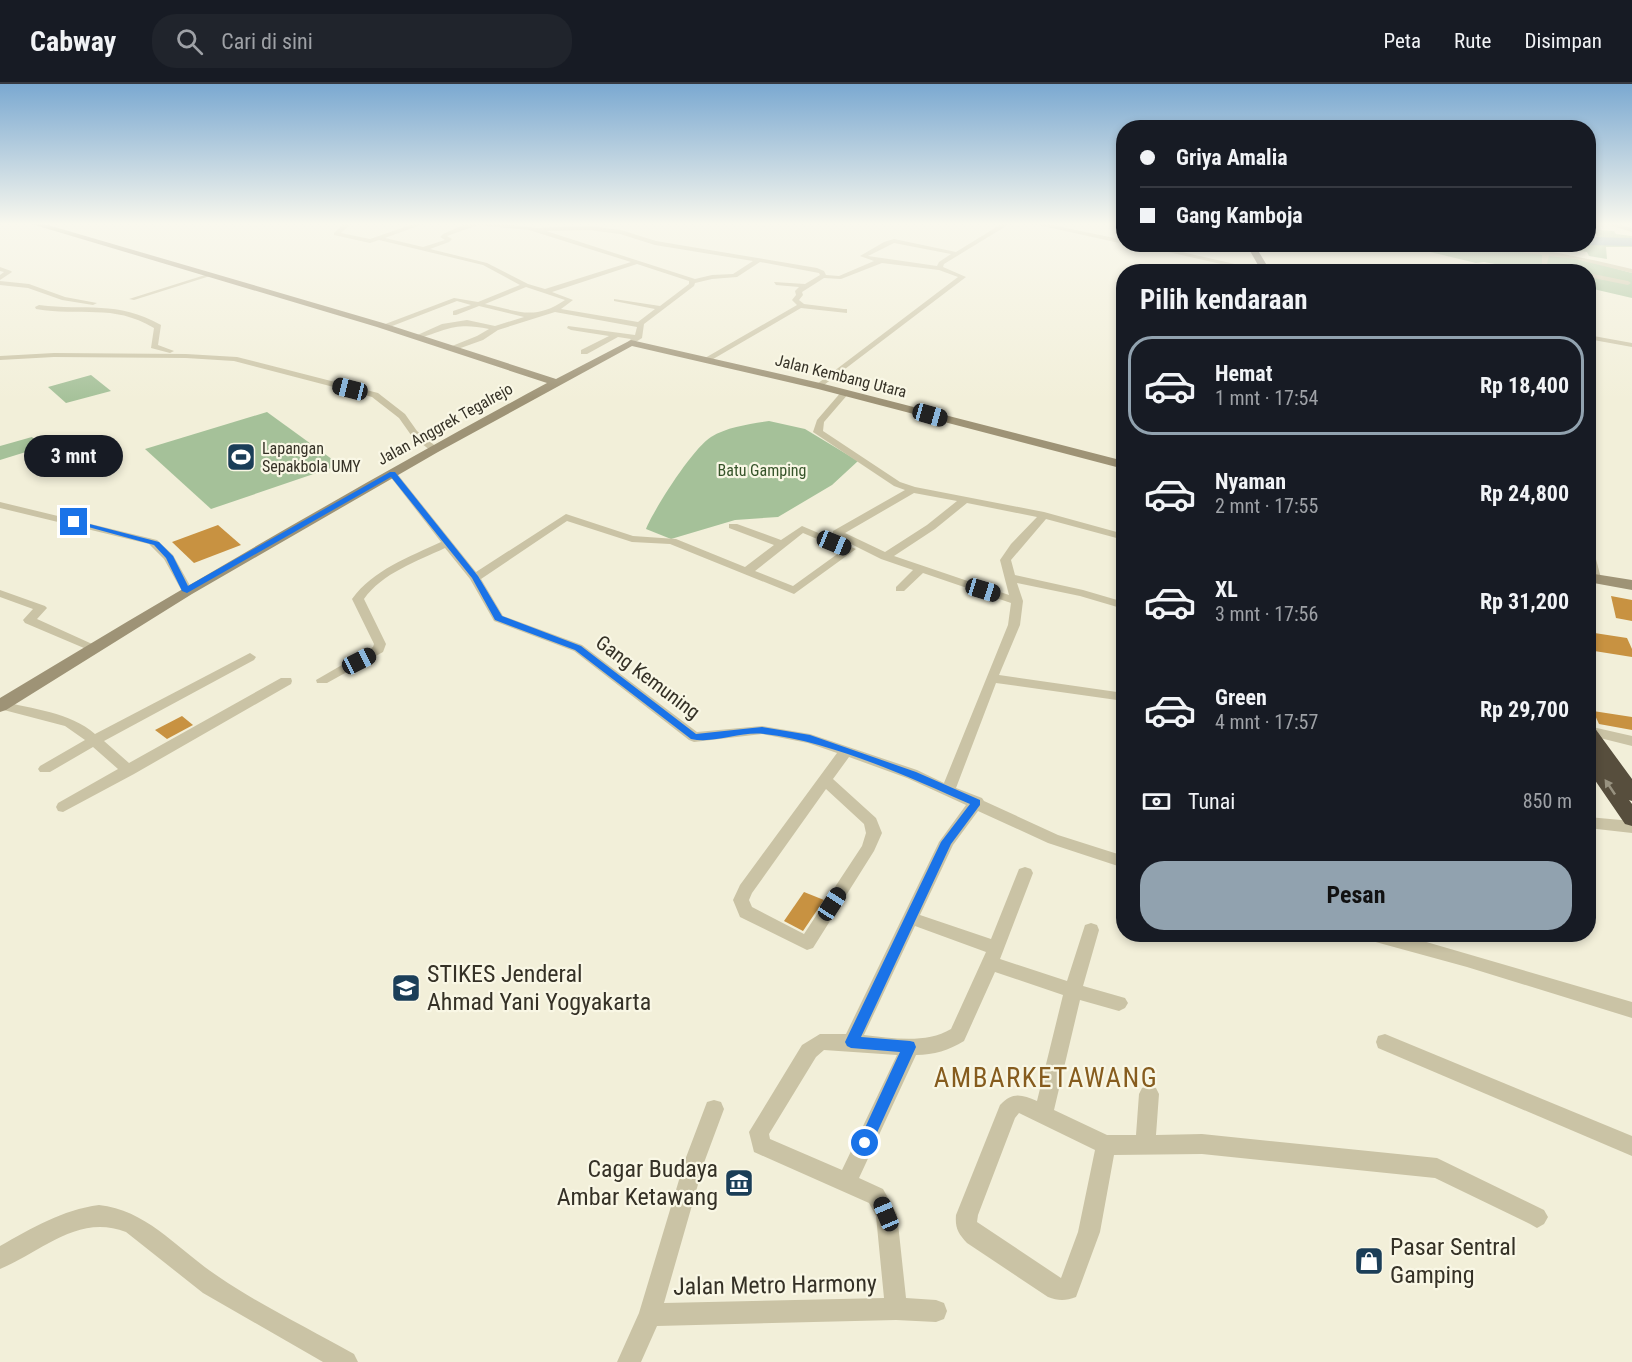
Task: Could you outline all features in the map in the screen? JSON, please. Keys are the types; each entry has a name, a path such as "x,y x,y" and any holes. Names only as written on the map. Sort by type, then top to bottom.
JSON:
{"highway":[{"path":"1596,742 1632,794"},
{"path":"1596,767 1632,819"}],"street":[{"path":"0,283 29,286 64,299 118,307 129,311 158,327 154,347 186,356"},
{"path":"132,299 185,283"},
{"path":"231,283 384,326 557,382"},
{"path":"455,348 480,338 495,328 555,310 570,300 522,283"},
{"path":"544,292 573,283"},
{"path":"571,328 634,340 640,325 693,283"},
{"path":"776,283 805,286"},
{"path":"800,306 795,299 800,295 798,291 811,283"},
{"path":"820,386 955,283"},
{"path":"456,313 526,285"},
{"path":"384,326 456,299 529,316"},
{"path":"616,300 660,308"},
{"path":"708,360 800,306 843,311"},
{"path":"39,307 59,311 106,309 129,311"},
{"path":"555,310 640,325"},
{"path":"417,337 445,326 465,322 495,328"},
{"path":"584,352 615,336"},
{"path":"1596,338 1632,345"},
{"name":"Jalan Kembang Utara","path":"634,340 1116,463"},
{"name":"Jalan Anggrek Tegalrejo","path":"1,705 187,591 434,449 634,340"},
{"path":"0,358 50,355 186,356 234,359 375,395 402,416 414,433 434,449"},
{"path":"845,393 820,422 818,432 897,484 913,490 1044,515 1116,535"},
{"name":"Gang Kemuning","path":"392,473 475,578 499,619 578,648 694,737 762,730 810,739 948,790 1053,838 1116,859"},
{"path":"837,533 913,490"},
{"path":"885,557 966,499"},
{"path":"0,505 156,544 169,556 187,591"},
{"path":"0,513 13,507"},
{"path":"948,790 1014,625 1017,601 1005,560 1044,515"},
{"path":"475,578 566,517 632,539 672,541 746,572 794,591 851,549 802,529 746,572"},
{"path":"733,526 782,544"},
{"path":"819,527 837,533 885,557 1017,601"},
{"path":"322,680 379,649 380,644 358,599 362,591 374,581 448,542"},
{"path":"900,589 921,569"},
{"path":"1011,578 1083,593 1116,603"},
{"path":"1596,578 1632,585"},
{"path":"0,593 41,608 29,620 95,648"},
{"path":"45,770 95,740 250,657"},
{"path":"991,678 1116,696"},
{"path":"63,807 286,681"},
{"path":"1,705 70,723 95,740 129,771"},
{"path":"1596,733 1632,741"},
{"path":"825,780 871,822 874,833 869,848 807,942 746,912 740,903 741,896 825,780 846,751"},
{"path":"851,1042 947,842 976,802"},
{"path":"1596,823 1632,827"},
{"name":"Jalan Metro Harmony","path":"650,1315 896,1309 886,1214 876,1196 761,1145 758,1138 759,1132 809,1051 820,1042 910,1047 939,1046 958,1035 993,956 1025,873"},
{"path":"911,918 1073,991 1119,1003"},
{"path":"1043,1115 1073,991 1091,930"},
{"path":"1401,942 1632,1010"},
{"path":"1385,1042 1632,1146"},
{"path":"847,1182 910,1047"},
{"path":"1145,1143 1149,1094"},
{"path":"1106,1145 1089,1232 1068,1289 1056,1289 975,1235 966,1226 967,1215 1007,1112 1014,1104 1022,1104 1106,1145 1202,1144 1437,1168 1537,1216"},
{"path":"629,1362 650,1315 695,1160 714,1109"},
{"path":"0,1258 57,1227 93,1215 109,1214 121,1217 211,1285 346,1362"},
{"path":"896,1309 936,1311"}],"green space":[{"path":"1596,283 1632,283 1632,298 1596,290"},
{"path":"91,375 111,391 66,403 48,387"},
{"name":"Lapangan Sepakbola UMY","path":"267,412 340,465 211,509 145,449"},
{"name":"Batu Gamping","path":"769,421 805,429 858,461 832,485 778,517 735,520 671,539 646,529 675,480 703,443 711,437 739,426"},
{"path":"32,437 42,447 0,460 0,446"}],"building":[{"path":"218,525 241,545 194,563 172,542"},
{"path":"1611,596 1632,600 1632,621 1616,618"},
{"path":"1596,633 1627,638 1632,649 1632,657 1596,651"},
{"path":"1596,711 1632,717 1632,730 1599,724"},
{"path":"182,716 193,725 167,739 155,730"},
{"path":"804,892 824,900 803,931 784,921"}],"place":[{"name":"Lapangan Sepakbola UMY","path":"241,457"},
{"name":"STIKES Jenderal Ahmad Yani Yogyakarta","path":"406,988"},
{"name":"Cagar Budaya Ambar Ketawang","path":"739,1183"},
{"name":"Pasar Sentral Gamping","path":"1369,1261"}],"district":[{"name":"AMBARKETAWANG","path":"1046,1078"}],"route":[{"path":"74,522 156,544 169,556 187,591 392,473 475,578 498,618 578,648 694,737 762,730 810,739 912,774 976,802 947,842 851,1042 910,1047 865,1143"}]}
